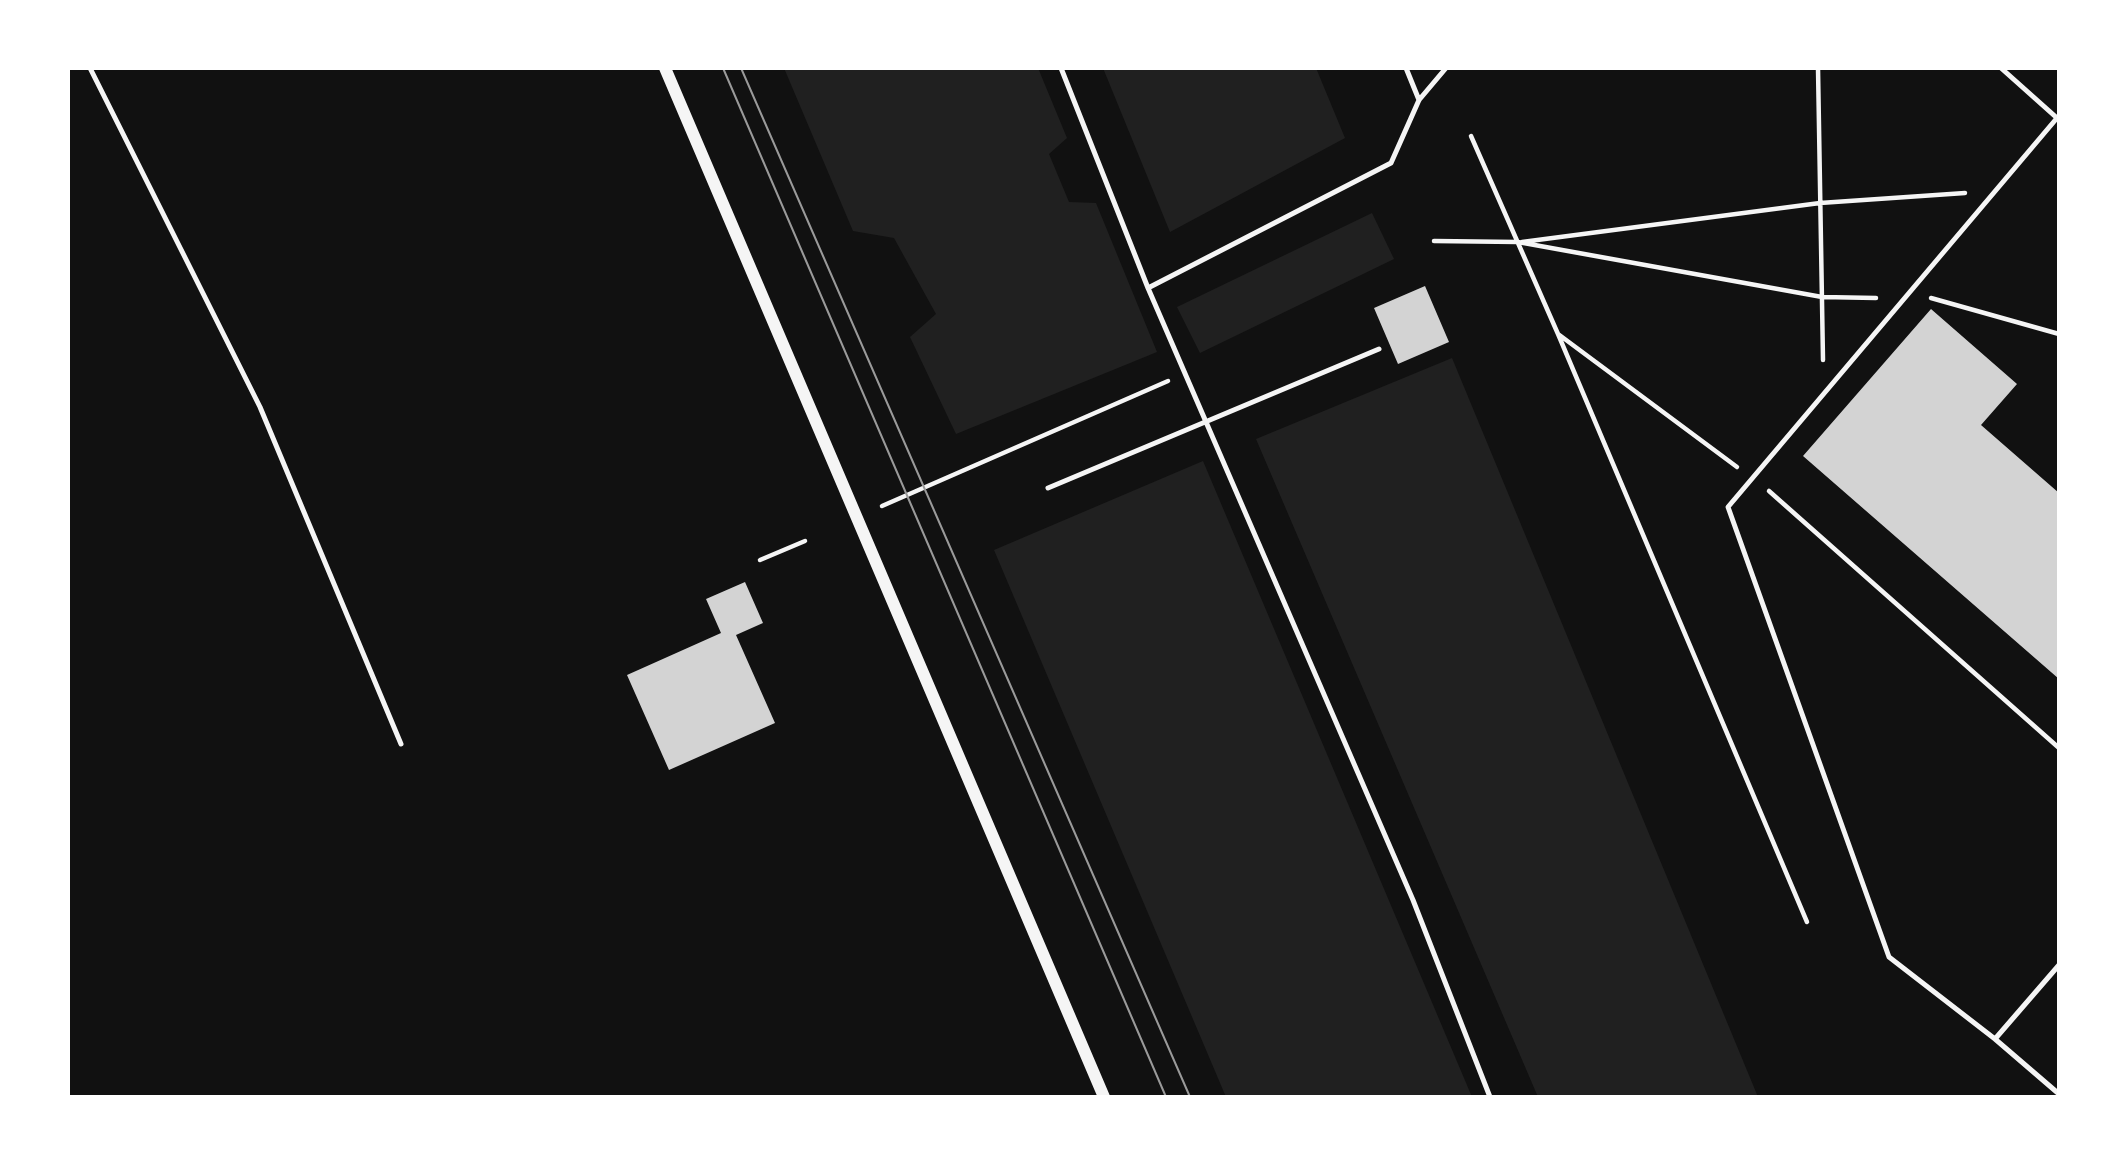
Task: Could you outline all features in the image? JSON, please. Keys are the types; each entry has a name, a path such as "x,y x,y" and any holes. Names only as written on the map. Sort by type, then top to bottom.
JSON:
{"street":[{"path":"665,68 1104,1097"}],"lane":[{"path":"90,68 260,407 401,744"},
{"path":"1061,68 1148,288 1413,900 1490,1097"},
{"path":"1406,68 1419,100"},
{"path":"1148,288 1391,163 1419,100 1446,68"},
{"path":"2001,68 2058,119 1728,507 1889,957 1995,1038 2059,1094"},
{"path":"1048,488 1379,349"},
{"path":"1995,1038 2059,965"}],"path":[{"path":"1818,68 1824,393"},
{"path":"1471,136 1558,334 1807,922"},
{"path":"1434,241 1518,242 1820,204 1995,190"},
{"path":"1518,242 1822,297 1931,298 2059,334"},
{"path":"1558,334 1779,498 2059,748"},
{"path":"882,506 1185,373"},
{"path":"760,560 805,541"}],"shaded area":[{"path":"784,68 1038,68 1067,138 1049,154 1069,202 1096,203 1157,352 956,434 910,337 936,314 894,238 853,231"},
{"path":"1103,68 1316,68 1345,138 1170,232"},
{"path":"1372,213 1394,259 1200,353 1177,307"},
{"path":"1452,358 1758,1097 1538,1097 1256,439"},
{"path":"1203,461 1472,1097 1226,1097 994,550"}],"building":[{"path":"1425,286 1449,342 1398,364 1374,308"},
{"path":"1931,309 2017,384 1981,425 2059,493 2059,679 1803,456"},
{"path":"745,582 763,623 736,635 775,723 669,770 627,675 721,633 706,599"}],"tram line":[{"path":"723,68 1166,1097"},
{"path":"741,68 1190,1097"}]}
